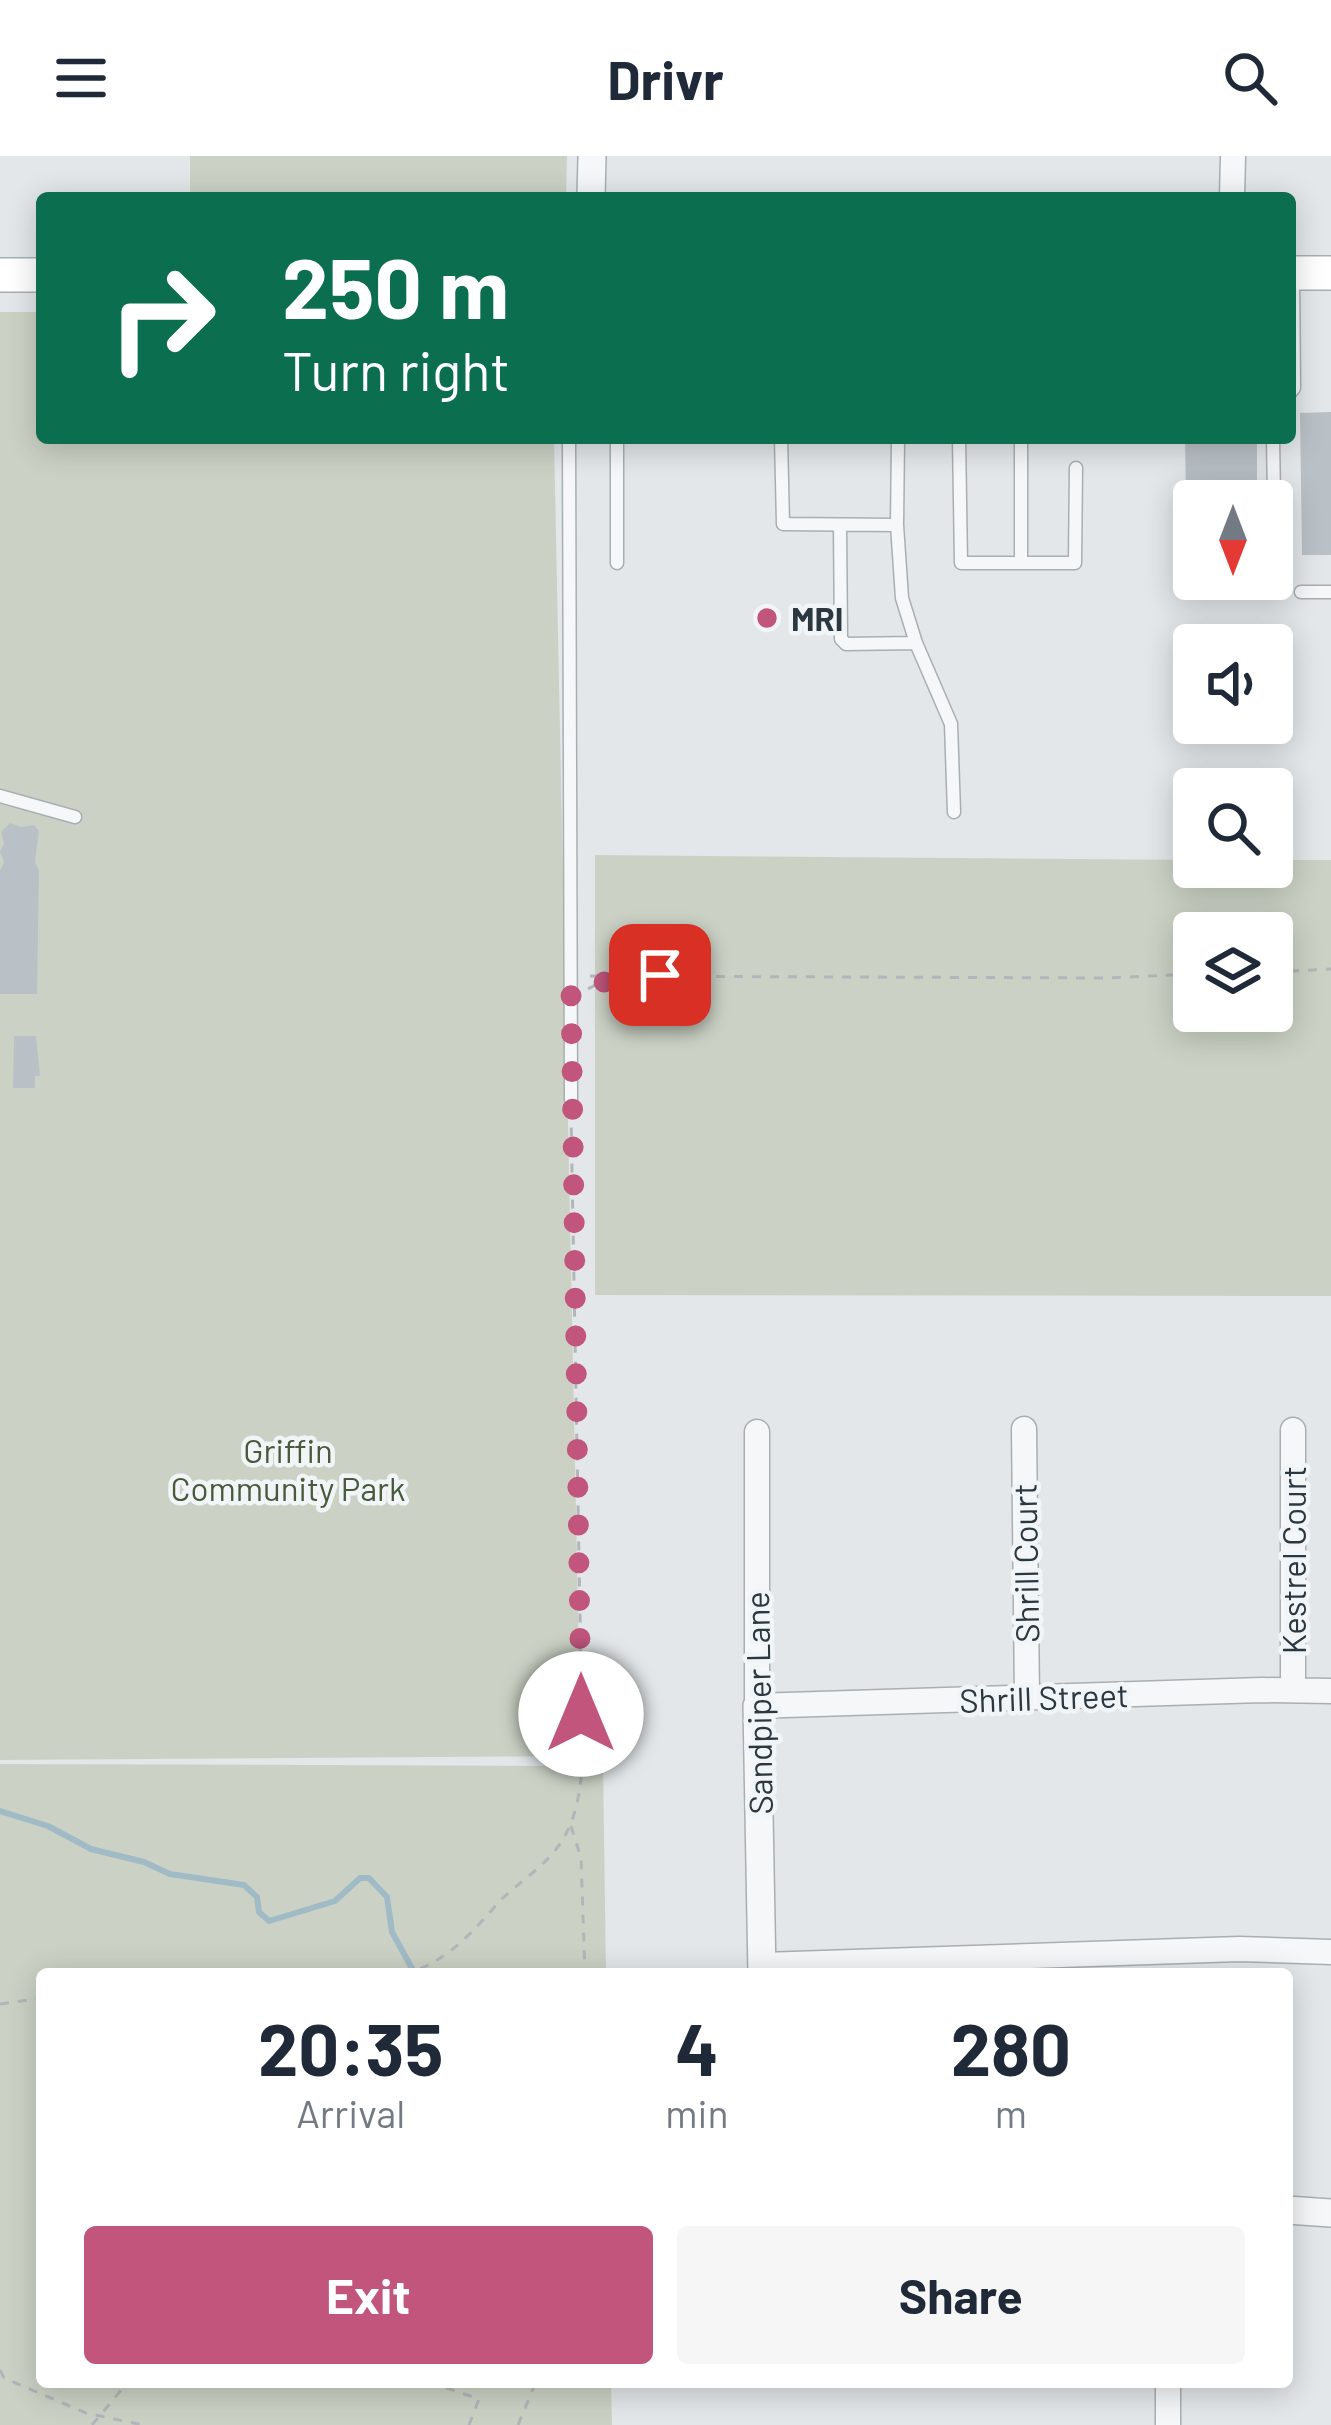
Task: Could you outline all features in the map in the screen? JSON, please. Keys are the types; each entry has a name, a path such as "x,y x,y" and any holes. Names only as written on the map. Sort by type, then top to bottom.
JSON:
{"main road":[{"path":"1296,273 1331,273"},
{"path":"0,275 36,274"}],"street":[{"path":"591,192 592,156"},
{"path":"1232,192 1233,156"},
{"name":"Shrill Court","path":"1024,1429 1027,1698"},
{"name":"Kestrel Court","path":"1293,1430 1293,1690"},
{"name":"Sandpiper Lane","path":"757,1432 762,1968"},
{"name":"Shrill Street","path":"757,1706 1331,1691"},
{"path":"807,1968 1239,1949 1331,1952"},
{"path":"1293,2210 1331,2213"},
{"path":"1168,2388 1168,2425"}],"lane":[{"path":"568,444 571,1100"},
{"path":"617,444 617,563"},
{"path":"781,444 783,524 897,524"},
{"path":"898,444 902,598 951,724 954,812"},
{"path":"959,444 961,563 1075,563 1076,468"},
{"path":"1021,444 1021,563"},
{"path":"1273,444 1274,480"},
{"path":"840,524 842,639 847,644 916,643"},
{"path":"1301,592 1331,592"},
{"path":"0,796 75,818"}],"path":[{"path":"1293,970 1331,969"},
{"path":"571,993 613,975"},
{"path":"571,976 1173,975"},
{"path":"422,1968 460,1946 510,1890 555,1851 571,1824 581,1756 571,1100"},
{"path":"571,1824 581,1858 585,1968"},
{"path":"431,1964 433,1968"},
{"path":"0,2003 36,1999"},
{"path":"0,2370 2,2379 99,2416 143,2425"},
{"path":"92,2425 123,2388"},
{"path":"447,2388 479,2399 470,2425"},
{"path":"518,2425 533,2388"}],"green space":[{"path":"190,156 567,156 566,192 190,192"},
{"name":"Griffin Community Park","path":"0,312 36,312 36,444 554,444 581,1756 0,1760"},
{"path":"595,855 1173,860 1173,888 1293,888 1293,860 1331,860 1331,1296 595,1295"},
{"path":"0,1764 603,1766 606,1968 36,1968 36,2388 611,2388 612,2425 0,2425"}],"building":[{"path":"1331,412 1331,555 1302,555 1300,413"},
{"path":"1185,444 1257,444 1257,480 1186,480"},
{"path":"10,823 34,825 39,831 35,862 39,871 37,994 0,994 1,832"},
{"path":"14,1036 36,1036 40,1076 35,1076 35,1088 13,1088"}],"waterway":[{"path":"0,1811 48,1826 91,1849 170,1874 244,1885 257,1897 259,1912 269,1921 335,1901 360,1878 369,1878 387,1897 392,1932 412,1968"}],"place":[{"name":"MRI","path":"767,618"}],"route":[{"path":"581,1714 571,993 613,975 660,975"}]}
